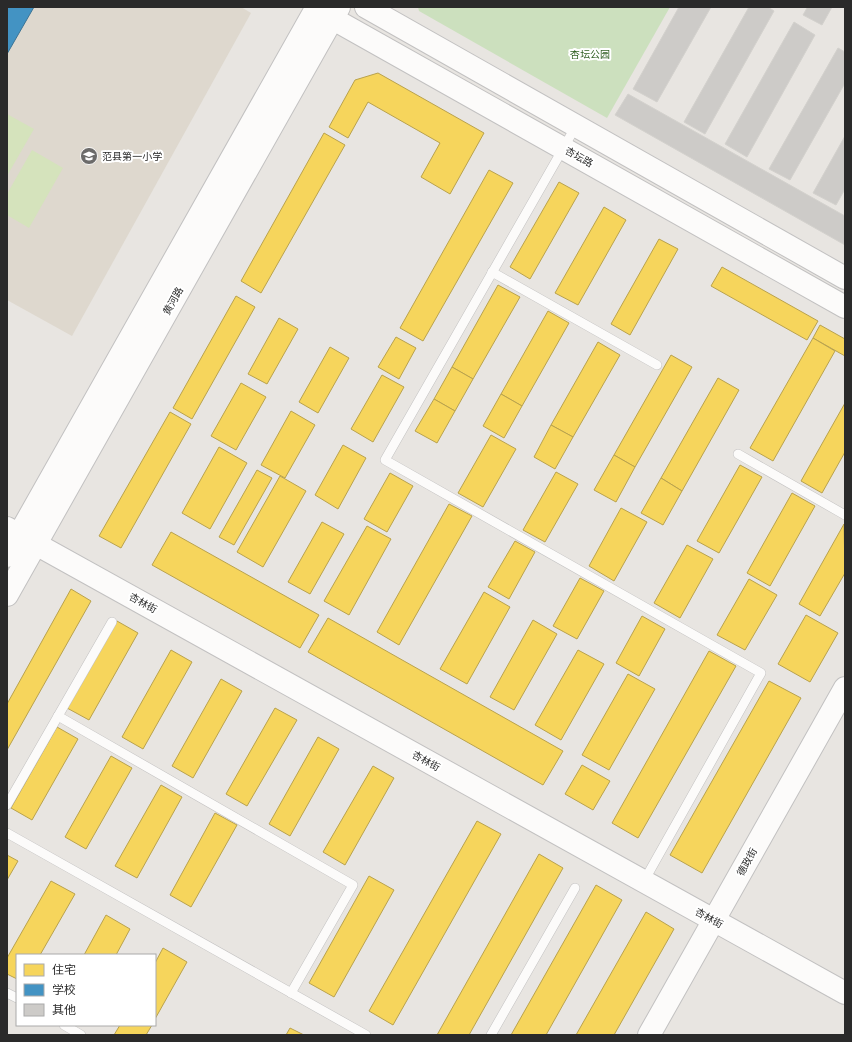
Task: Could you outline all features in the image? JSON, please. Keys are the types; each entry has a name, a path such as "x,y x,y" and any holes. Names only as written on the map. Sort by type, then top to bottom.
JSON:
{"street":[{"path":"366,7 845,278"},
{"name":"杏坛路","path":"323,10 563,148 845,307"},
{"name":"黄河路","path":"7,556 21,536 323,10"},
{"name":"黄河路","path":"7,595 21,536"},
{"name":"杏林街","path":"21,536 845,993"},
{"name":"德政街","path":"649,1035 845,688"}],"lane":[{"path":"576,126 385,460 762,673 644,881"},
{"path":"492,272 657,365"},
{"path":"738,454 845,515"},
{"path":"7,805 112,622"},
{"path":"58,716 353,885 291,992"},
{"path":"7,833 366,1035"},
{"path":"491,1035 575,888"},
{"path":"7,993 16,998"},
{"path":"66,1026 81,1035"}],"shaded area":[{"name":"范县第一小学","path":"7,7 241,7 251,13 72,336 7,300"}],"green space":[{"name":"杏坛公园","path":"418,7 670,7 607,118 419,11"},
{"path":"7,114 34,129 7,176"},
{"path":"32,150 63,168 29,228 7,215 7,194"}],"building: 住宅":[{"path":"378,73 484,133 450,194 421,177 440,143 368,102 348,138 329,127 355,80"},
{"path":"324,133 345,145 261,293 241,281"},
{"path":"489,170 513,183 423,341 400,328"},
{"path":"559,182 579,193 530,279 510,267"},
{"path":"604,207 626,220 578,305 555,293"},
{"path":"659,239 678,249 630,335 611,324"},
{"path":"722,267 818,321 807,340 711,286"},
{"path":"498,285 520,297 473,379 452,367"},
{"path":"236,296 255,307 192,419 173,408"},
{"path":"548,311 569,323 522,406 501,394"},
{"path":"279,318 298,329 267,384 248,374"},
{"path":"820,325 845,339 845,356 813,338"},
{"path":"396,337 416,348 399,379 378,367"},
{"path":"813,338 835,351 773,461 750,448"},
{"path":"598,342 620,355 573,437 551,425"},
{"path":"330,347 349,358 318,413 299,402"},
{"path":"671,355 692,367 635,467 614,455"},
{"path":"452,367 473,379 455,411 434,399"},
{"path":"382,375 404,387 373,442 351,429"},
{"path":"718,378 739,390 682,491 661,478"},
{"path":"241,383 266,397 236,450 211,436"},
{"path":"501,394 522,406 504,438 483,426"},
{"path":"434,399 455,411 437,443 415,431"},
{"path":"845,403 845,452 822,493 801,481"},
{"path":"291,411 315,425 285,478 261,465"},
{"path":"170,412 191,424 121,548 99,536"},
{"path":"551,425 573,437 555,469 534,457"},
{"path":"491,435 516,449 483,507 458,493"},
{"path":"343,445 366,458 338,509 315,495"},
{"path":"219,447 247,463 210,529 182,513"},
{"path":"614,455 635,467 616,502 594,490"},
{"path":"740,465 762,477 719,553 697,541"},
{"path":"257,470 272,478 234,545 219,537"},
{"path":"556,472 578,484 545,542 523,530"},
{"path":"390,473 413,486 387,532 364,519"},
{"path":"280,476 306,491 263,567 237,552"},
{"path":"661,478 682,491 663,525 641,513"},
{"path":"792,493 815,506 770,586 747,573"},
{"path":"449,504 472,516 399,645 377,632"},
{"path":"621,508 647,522 614,581 589,566"},
{"path":"322,522 344,534 310,594 288,582"},
{"path":"844,524 845,573 820,616 799,604"},
{"path":"367,526 391,539 349,615 324,601"},
{"path":"171,532 319,615 300,648 152,565"},
{"path":"515,541 535,552 509,599 488,587"},
{"path":"687,545 713,559 680,618 654,603"},
{"path":"580,578 604,591 577,639 553,626"},
{"path":"749,579 777,595 745,650 717,635"},
{"path":"71,589 91,601 7,750 7,704"},
{"path":"484,592 510,607 467,684 440,669"},
{"path":"806,615 838,633 810,682 778,664"},
{"path":"642,616 665,629 639,676 616,663"},
{"path":"328,618 563,751 543,785 308,652"},
{"path":"533,620 557,634 514,710 490,697"},
{"path":"117,621 138,633 89,720 67,708"},
{"path":"171,650 192,662 143,749 122,737"},
{"path":"578,650 604,664 561,740 535,725"},
{"path":"709,651 736,666 638,838 612,823"},
{"path":"628,674 655,689 609,770 582,755"},
{"path":"221,679 242,691 193,778 172,766"},
{"path":"769,681 801,698 702,873 670,855"},
{"path":"275,708 297,720 247,806 226,794"},
{"path":"57,727 78,739 32,820 11,808"},
{"path":"318,737 339,749 290,836 269,824"},
{"path":"111,756 132,768 86,849 65,837"},
{"path":"582,765 610,781 593,810 565,794"},
{"path":"373,766 394,778 345,865 323,852"},
{"path":"161,785 182,797 137,878 115,866"},
{"path":"215,813 237,825 191,907 170,895"},
{"path":"477,821 501,834 393,1025 369,1011"},
{"path":"539,854 563,868 469,1035 437,1035"},
{"path":"7,855 18,861 7,880"},
{"path":"369,876 394,890 334,997 309,983"},
{"path":"51,881 75,894 41,954 16,954 16,978 7,974 7,958"},
{"path":"596,885 622,900 546,1035 511,1035"},
{"path":"646,912 674,929 614,1035 576,1035"},
{"path":"106,915 130,929 117,954 85,954"},
{"path":"163,948 187,962 156,1017 156,961"},
{"path":"119,1026 151,1026 146,1035 114,1035"},
{"path":"290,1028 304,1035 286,1035"}],"building: 学校":[{"path":"7,7 34,7 7,54"}],"building: 其他":[{"path":"679,7 711,7 657,102 633,89"},
{"path":"749,7 768,7 774,11 705,134 684,122"},
{"path":"806,7 832,7 822,25 803,15 807,8"},
{"path":"794,22 815,35 747,157 725,144"},
{"path":"838,48 845,52 845,83 790,180 769,169"},
{"path":"628,94 845,216 845,245 615,115"},
{"path":"845,136 845,189 836,205 813,193"}],"place":[{"name":"范县第一小学","path":"89,156"}]}
